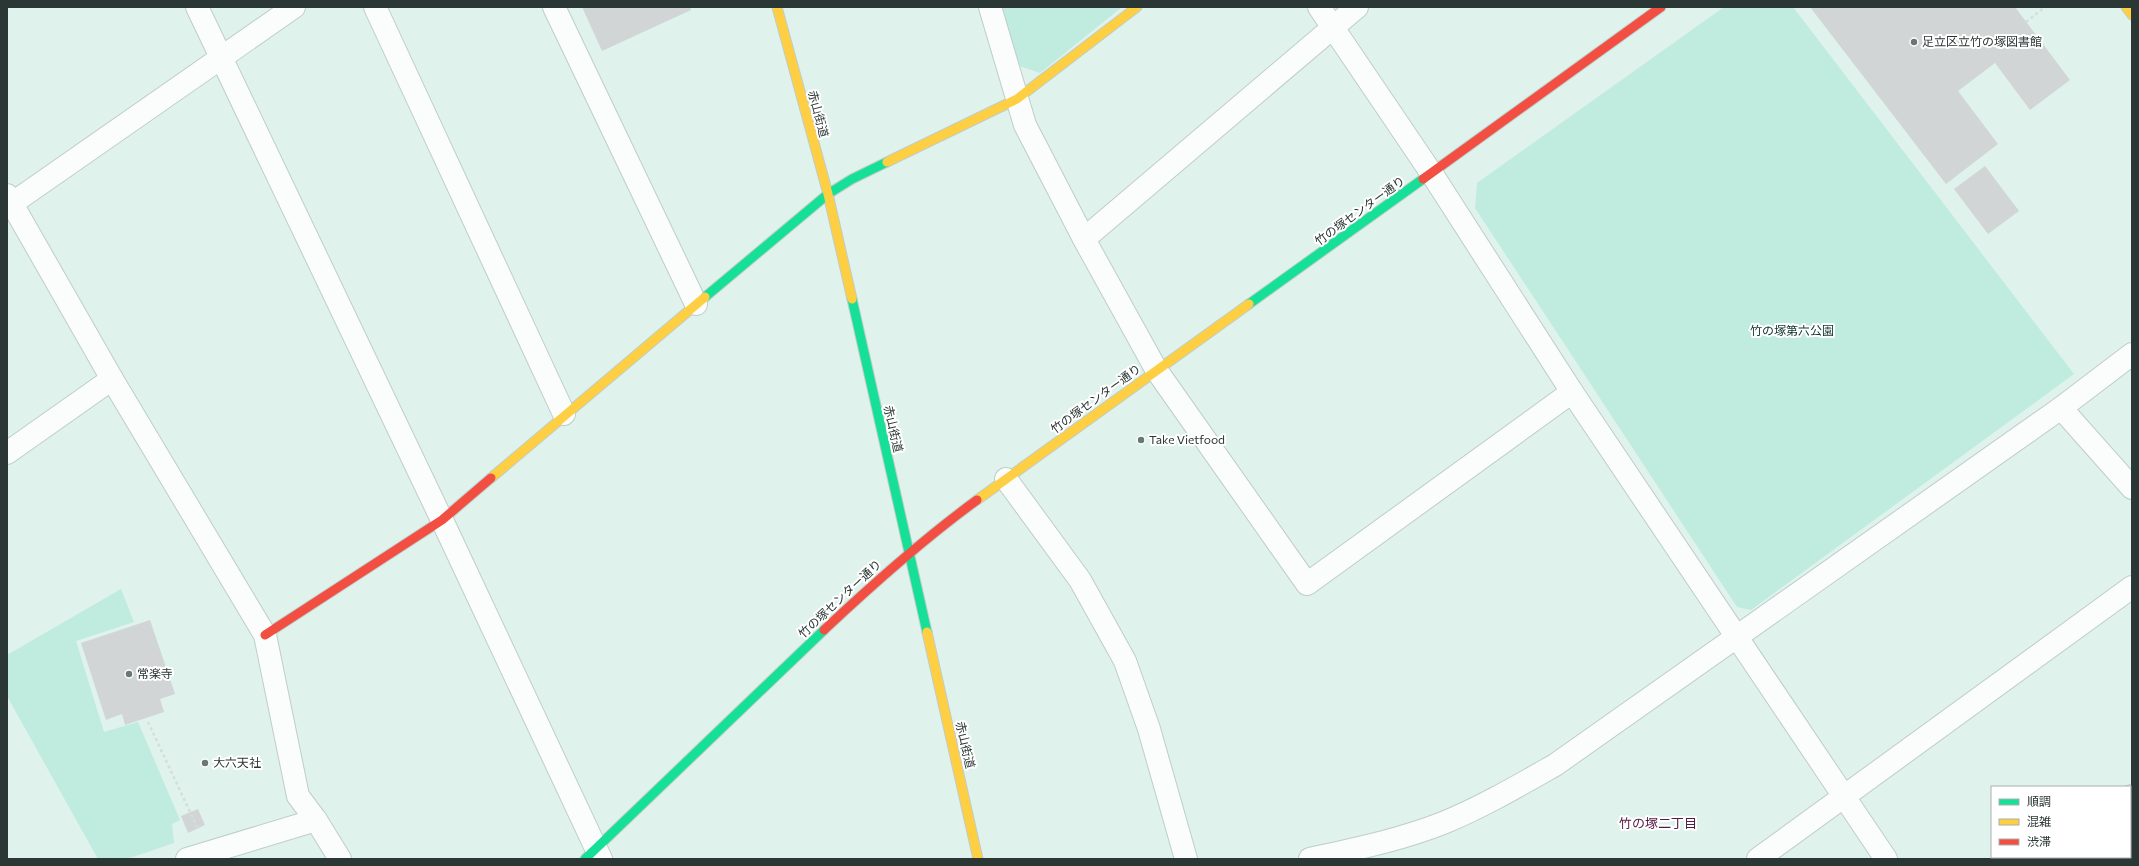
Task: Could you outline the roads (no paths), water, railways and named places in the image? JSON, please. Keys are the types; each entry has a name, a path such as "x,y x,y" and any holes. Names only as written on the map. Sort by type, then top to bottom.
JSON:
{"street":[{"path":"197,7 442,520 594,856"},
{"path":"294,7 9,202 112,379 265,635 298,796 316,820 340,859"},
{"path":"375,7 564,414"},
{"path":"554,7 696,304"},
{"name":"赤山街道","path":"777,7 828,194 978,859"},
{"path":"990,7 1024,125 1156,371 1307,584 1572,392"},
{"path":"265,635 442,520 564,414 828,194 852,179 1017,98 1137,7"},
{"path":"1319,7 1432,174 1572,392 1886,859"},
{"path":"1084,239 1357,7"},
{"name":"竹の塚センター通り","path":"594,856 870,586 908,552 1006,479 1432,174 1661,7"},
{"path":"2126,7 2132,15"},
{"path":"1310,859 1382,851 1497,798 1555,765 1735,636 2061,408 2132,354"},
{"path":"7,453 112,379"},
{"path":"2061,408 2132,488"},
{"path":"1006,479 1080,580 1125,661 1149,729 1186,859"},
{"path":"1758,859 2132,587"},
{"path":"187,859 316,820"}],"place":[{"name":"足立区立竹の塚図書館","path":"1914,42"},
{"name":"Take Vietfood","path":"1141,440"},
{"name":"常楽寺","path":"129,674"},
{"name":"大六天社","path":"205,763"}],"district":[{"name":"竹の塚二丁目","path":"1658,823"}],"park label":[{"name":"竹の塚第六公園","path":"1792,331"}]}
